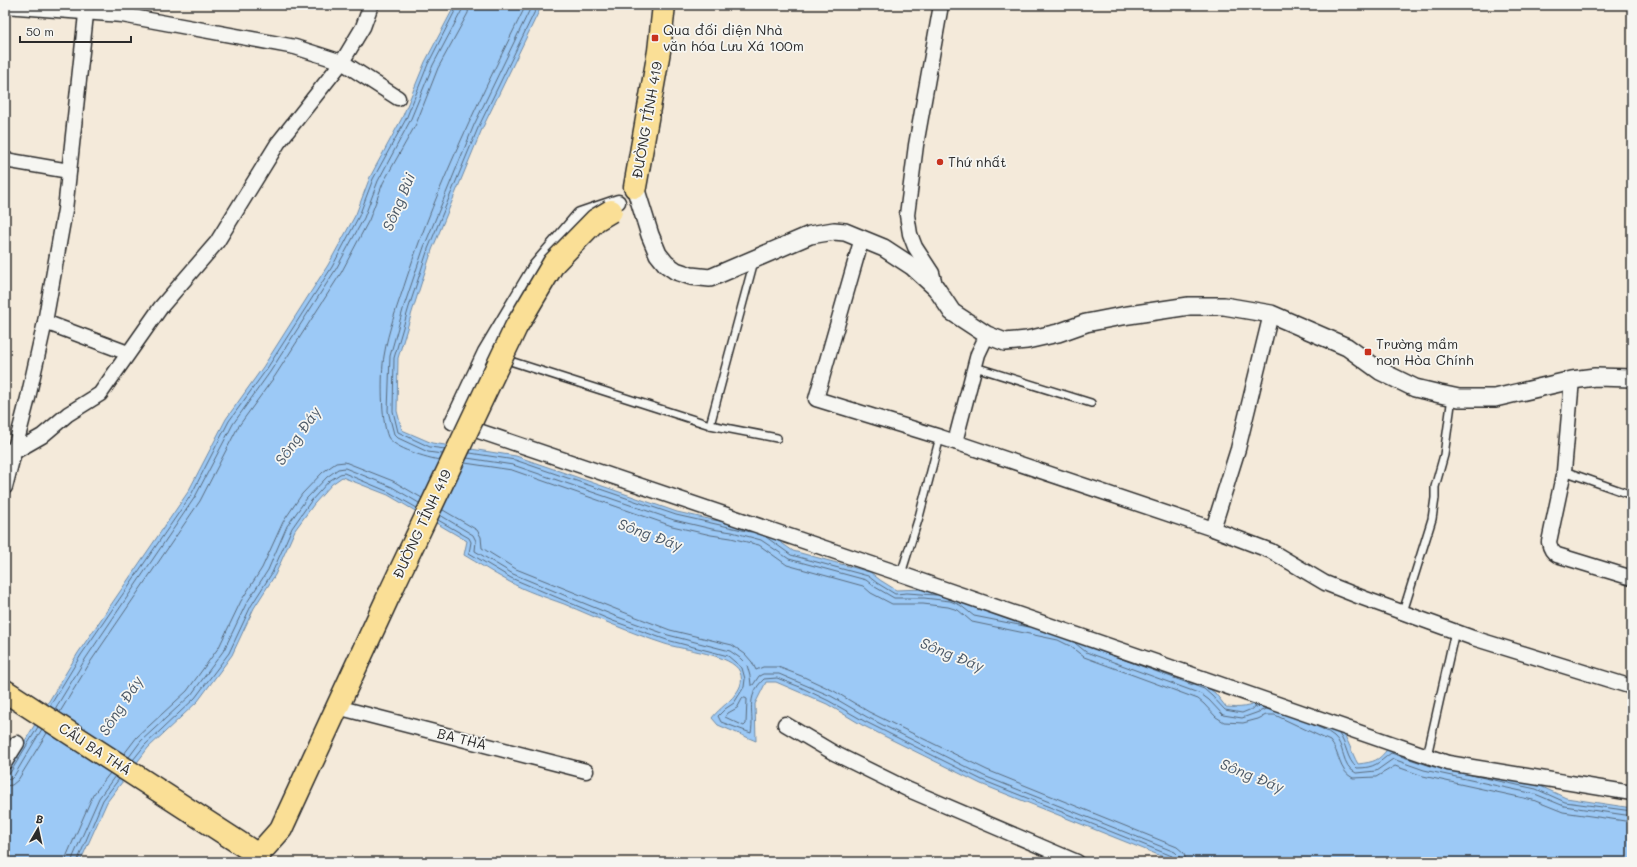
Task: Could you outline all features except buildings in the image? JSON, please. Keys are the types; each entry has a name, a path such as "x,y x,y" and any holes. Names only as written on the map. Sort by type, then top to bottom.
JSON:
{"main road":[{"name":"ĐƯỜNG TỈNH 419","path":"635,187 659,51 664,5"},
{"name":"ĐƯỜNG TỈNH 419","path":"258,858 282,829 389,595 516,327 554,263 596,220 614,206"},
{"name":"CẦU BA THÁ","path":"5,691 185,806 258,858"}],"street":[{"path":"10,451 42,436 68,414 100,394 161,307 217,242 278,143 342,62 363,27 371,5"},
{"path":"936,288 932,273 915,247 910,234 907,215 916,145 941,5"},
{"path":"5,6 87,9 295,47 342,62 398,98"},
{"path":"5,487 10,451 28,398 45,322 65,210 87,9"},
{"path":"5,160 69,171"},
{"path":"1632,378 1595,377 1572,380 1494,398 1453,396 1415,388 1380,370 1347,348 1271,314 1224,306 1189,306 1086,323 1058,333 1027,340 1005,342 986,335 952,312 936,288 913,267 884,248 845,232 834,231 810,235 710,278 691,276 676,271 666,264 658,254 650,235 635,187 614,206 580,215 535,268 485,352 452,422 901,574 1448,763 1632,793"},
{"path":"862,238 816,399 940,437 1213,529 1271,551 1325,583 1455,631 1632,687"},
{"path":"1213,529 1238,449 1271,314"},
{"path":"45,322 128,352"},
{"path":"955,442 975,367 986,335"},
{"path":"1572,380 1564,471 1549,542 1551,550 1557,555 1632,578"},
{"name":"BA THÁ","path":"337,708 586,772"},
{"path":"785,724 834,753 909,790 1077,862"},
{"path":"5,762 17,743"}],"lane":[{"path":"710,425 754,258"},
{"path":"485,352 710,425 776,438"},
{"path":"975,367 1091,403"},
{"path":"1403,612 1432,519 1435,487 1444,455 1453,396"},
{"path":"901,574 918,522 940,437"},
{"path":"1564,471 1632,495"},
{"path":"1427,756 1455,631"}],"water":[{"path":"455,5 542,5 482,129 432,250 398,358 397,411 402,430 432,443 516,456 677,512 734,523 766,532 793,551 870,572 896,590 924,589 1206,686 1215,693 1226,707 1244,707 1261,700 1340,729 1346,737 1358,764 1376,760 1382,756 1388,748 1426,761 1538,785 1566,798 1632,808 1632,862 1176,862 981,784 862,725 827,704 776,682 766,682 755,704 756,741 718,725 712,718 732,698 740,686 740,672 735,666 718,657 652,640 521,588 464,555 467,541 388,495 342,477 332,484 314,504 295,530 275,575 254,608 232,655 198,701 148,748 107,802 80,862 5,862 5,774 78,653 188,492 226,419 263,367 328,265 356,214 370,177 402,118 425,62"}],"place":[{"name":"Qua đối diện Nhà văn hóa Lưu Xá 100m","path":"655,38"},
{"name":"Thứ nhất","path":"940,162"},
{"name":"Trường mầm non Hòa Chính","path":"1368,352"}],"water label":[{"name":"Sông Bùi","path":"399,202"},
{"name":"Sông Đáy","path":"298,436"},
{"name":"Sông Đáy","path":"650,535"},
{"name":"Sông Đáy","path":"952,655"},
{"name":"Sông Đáy","path":"121,706"},
{"name":"Sông Đáy","path":"1252,776"}]}
